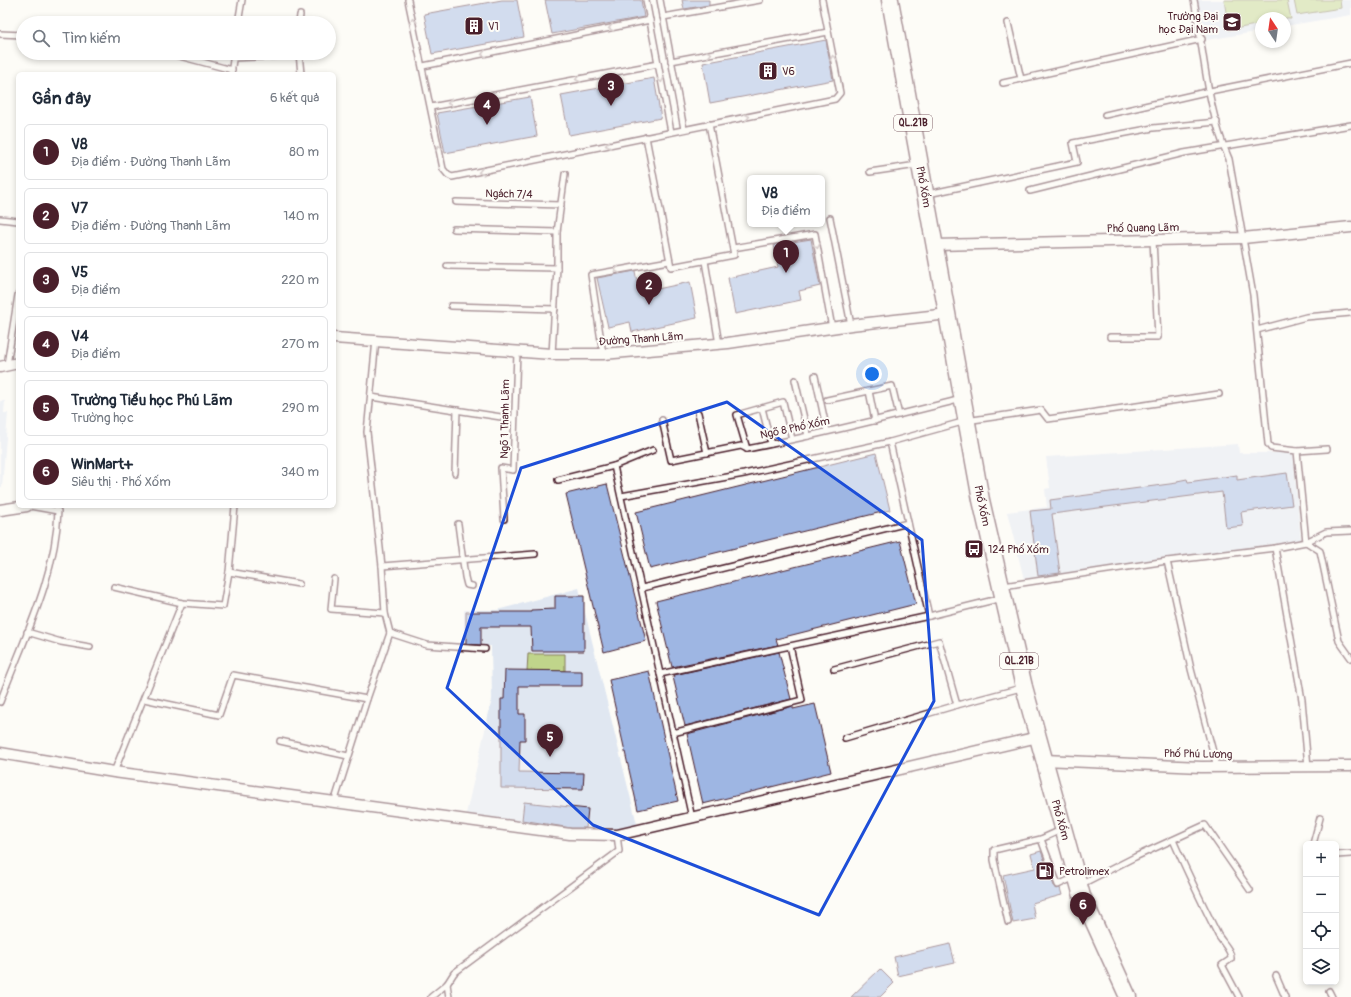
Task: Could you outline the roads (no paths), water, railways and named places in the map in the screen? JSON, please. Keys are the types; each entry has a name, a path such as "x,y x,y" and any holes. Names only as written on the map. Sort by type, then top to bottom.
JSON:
{"highway":[{"name":"Phố Xốm","path":"890,0 981,500 1024,687 1082,896 1128,997"}],"street":[{"name":"Phố Quang Lãm","path":"935,245 1243,238 1351,227"},
{"name":"Đường Thanh Lãm","path":"336,338 517,352 603,354 720,344 851,325 948,314"},
{"path":"4,366 16,363"},
{"path":"0,510 16,508"},
{"path":"0,753 114,772 335,800 570,834 616,832 692,819 1038,737"},
{"name":"Phố Phú Lương","path":"1044,760 1217,767 1351,766"}],"lane":[{"path":"239,16 242,0"},
{"path":"408,0 423,66 443,169 448,176 452,177 837,98 840,93 822,0"},
{"path":"646,0 671,132"},
{"path":"660,0 684,129"},
{"path":"663,17 760,0"},
{"path":"1194,0 1202,38 1210,91 1223,146 1229,159 1253,295 1268,444 1271,448 1297,451 1327,449"},
{"path":"423,66 650,20"},
{"path":"1008,23 1021,79"},
{"path":"671,61 828,32"},
{"path":"0,34 16,35"},
{"path":"1003,83 1202,38"},
{"path":"192,60 232,72 234,60"},
{"path":"300,60 301,72"},
{"path":"1105,115 1210,91 1351,63"},
{"path":"430,107 658,64"},
{"path":"926,195 1078,162 1073,143 1153,128 1217,122"},
{"path":"646,137 671,267 734,255 709,124"},
{"path":"1030,191 1160,158 1351,125"},
{"path":"870,172 920,165"},
{"path":"552,354 557,268 557,232 565,174"},
{"name":"Ngách 7/4","path":"456,202 561,205"},
{"path":"830,218 851,325"},
{"path":"0,220 16,221"},
{"path":"454,229 557,232"},
{"path":"733,248 815,234 832,328"},
{"path":"1110,338 1158,337 1153,240"},
{"path":"704,260 720,344"},
{"path":"603,354 590,275 670,261"},
{"path":"447,266 557,268"},
{"path":"4,366 16,305"},
{"path":"451,306 555,309"},
{"path":"1257,330 1306,316 1351,313"},
{"path":"335,800 366,698 390,633 385,613 382,566 367,432 376,340"},
{"name":"Ngõ 1 Thanh Lãm","path":"504,519 501,468 514,470 514,419 517,352"},
{"path":"815,376 827,431"},
{"path":"795,380 808,436"},
{"path":"827,400 892,386 899,415"},
{"path":"869,391 875,421"},
{"path":"622,496 744,474 890,442 966,421 1041,410 1048,419 1219,394"},
{"path":"370,397 514,419"},
{"name":"Ngõ 8 Phố Xốm","path":"662,420 672,460 741,446 747,449 771,444 875,421 962,399"},
{"path":"747,449 737,415 783,402 792,439"},
{"path":"762,408 771,444"},
{"path":"455,473 457,410"},
{"path":"698,413 707,452"},
{"path":"890,442 929,616"},
{"path":"558,480 614,466 653,450"},
{"path":"1297,451 1306,542"},
{"path":"614,466 622,496 692,819"},
{"path":"0,702 49,573 58,524 58,511 40,508"},
{"path":"114,587 182,603 224,606 229,572 235,508"},
{"path":"642,588 908,523"},
{"path":"458,524 467,585 472,586"},
{"path":"660,674 929,616 1003,591 1167,561 1275,548 1306,542 1326,532 1351,531"},
{"path":"1306,542 1320,551 1339,641 1351,658"},
{"path":"1275,548 1302,700 1308,766"},
{"path":"382,566 535,554"},
{"path":"1167,561 1217,767"},
{"path":"229,572 299,584"},
{"path":"334,579 331,609 385,613"},
{"path":"114,772 182,603"},
{"path":"27,632 61,642 90,647"},
{"path":"390,633 427,645 485,649"},
{"path":"834,669 939,641 957,705"},
{"path":"673,733 802,700 790,646"},
{"path":"144,699 219,715 233,675 366,698"},
{"path":"845,738 1024,687"},
{"path":"280,741 348,756"},
{"path":"1314,841 1320,818"},
{"path":"1041,839 1058,885 1078,881 1205,825 1250,890"},
{"path":"1008,922 994,860 994,850 1041,839 1063,828"},
{"path":"431,997 447,984 454,973 619,851 616,832"},
{"path":"1172,840 1220,940 1230,954 1231,959 1223,963 1223,966 1238,997"},
{"path":"1339,855 1351,854"},
{"path":"1276,976 1285,997"},
{"path":"447,984 449,997"},
{"path":"1329,991 1332,997"}],"place":[{"name":"Trường Đại học Đại Nam","path":"1232,22"},
{"name":"V1","path":"474,26"},
{"name":"V6","path":"768,71"},
{"name":"V5","path":"611,106"},
{"name":"V4","path":"487,125"},
{"name":"V8","path":"786,273"},
{"name":"V7","path":"649,305"},
{"name":"124 Phố Xốm","path":"974,549"},
{"name":"Trường Tiểu học Phú Lãm","path":"550,757"},
{"name":"Petrolimex","path":"1045,871"},
{"name":"WinMart+","path":"1083,925"}]}
